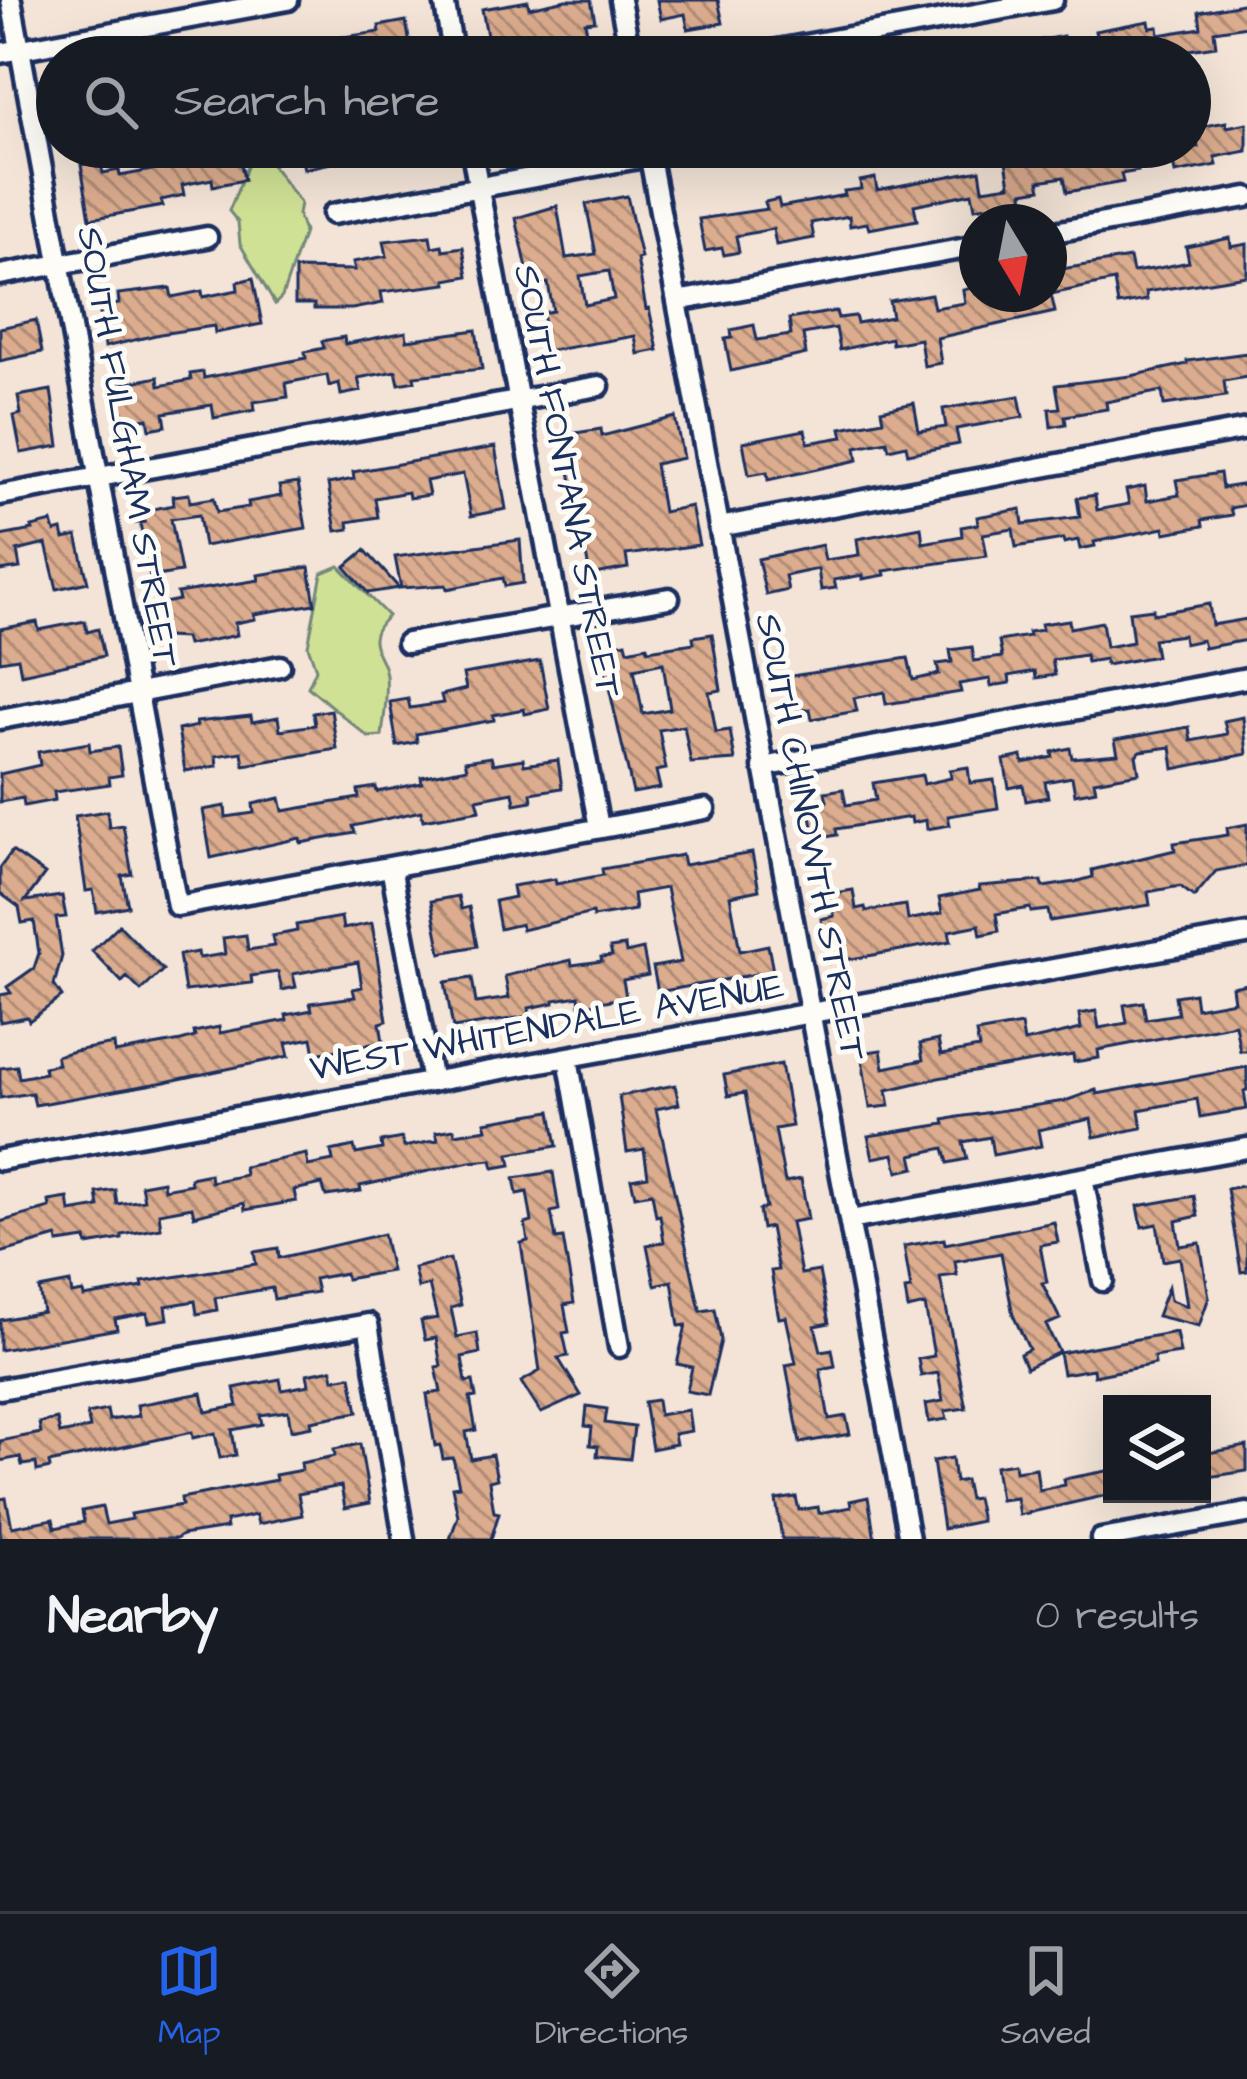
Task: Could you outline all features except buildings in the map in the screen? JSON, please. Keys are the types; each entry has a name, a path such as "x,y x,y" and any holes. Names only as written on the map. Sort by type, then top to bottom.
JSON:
{"street":[{"name":"SOUTH FULGHAM STREET","path":"11,0 10,51 36,162"},
{"path":"92,36 288,0"},
{"path":"444,0 450,36"},
{"path":"620,0 627,36"},
{"path":"855,36 1053,0"},
{"name":"SOUTH FULGHAM STREET","path":"37,168 60,265 177,906 391,867"},
{"name":"SOUTH FONTANA STREET","path":"475,168 599,827"},
{"path":"333,214 571,168"},
{"name":"SOUTH CHINOWTH STREET","path":"652,168 909,1539"},
{"path":"1067,230 1247,197"},
{"path":"0,275 207,237"},
{"path":"676,301 959,249"},
{"path":"0,495 599,386"},
{"path":"719,526 1247,429"},
{"path":"407,643 669,598"},
{"path":"0,719 280,666"},
{"path":"763,766 1247,678"},
{"path":"432,1082 391,867 705,808"},
{"name":"WEST WHITENDALE AVENUE","path":"0,1160 1247,934"},
{"path":"568,1058 619,1348"},
{"path":"850,1220 1247,1148"},
{"path":"1083,1178 1103,1281"},
{"path":"0,1389 368,1324 405,1539"},
{"path":"1101,1539 1247,1513"}],"green space":[{"path":"247,168 274,168 300,203 298,215 304,232 282,297 275,304 240,244 238,222 229,211"},
{"path":"339,566 388,616 374,641 386,676 382,736 368,737 308,687 316,669 308,646 322,573"}]}
